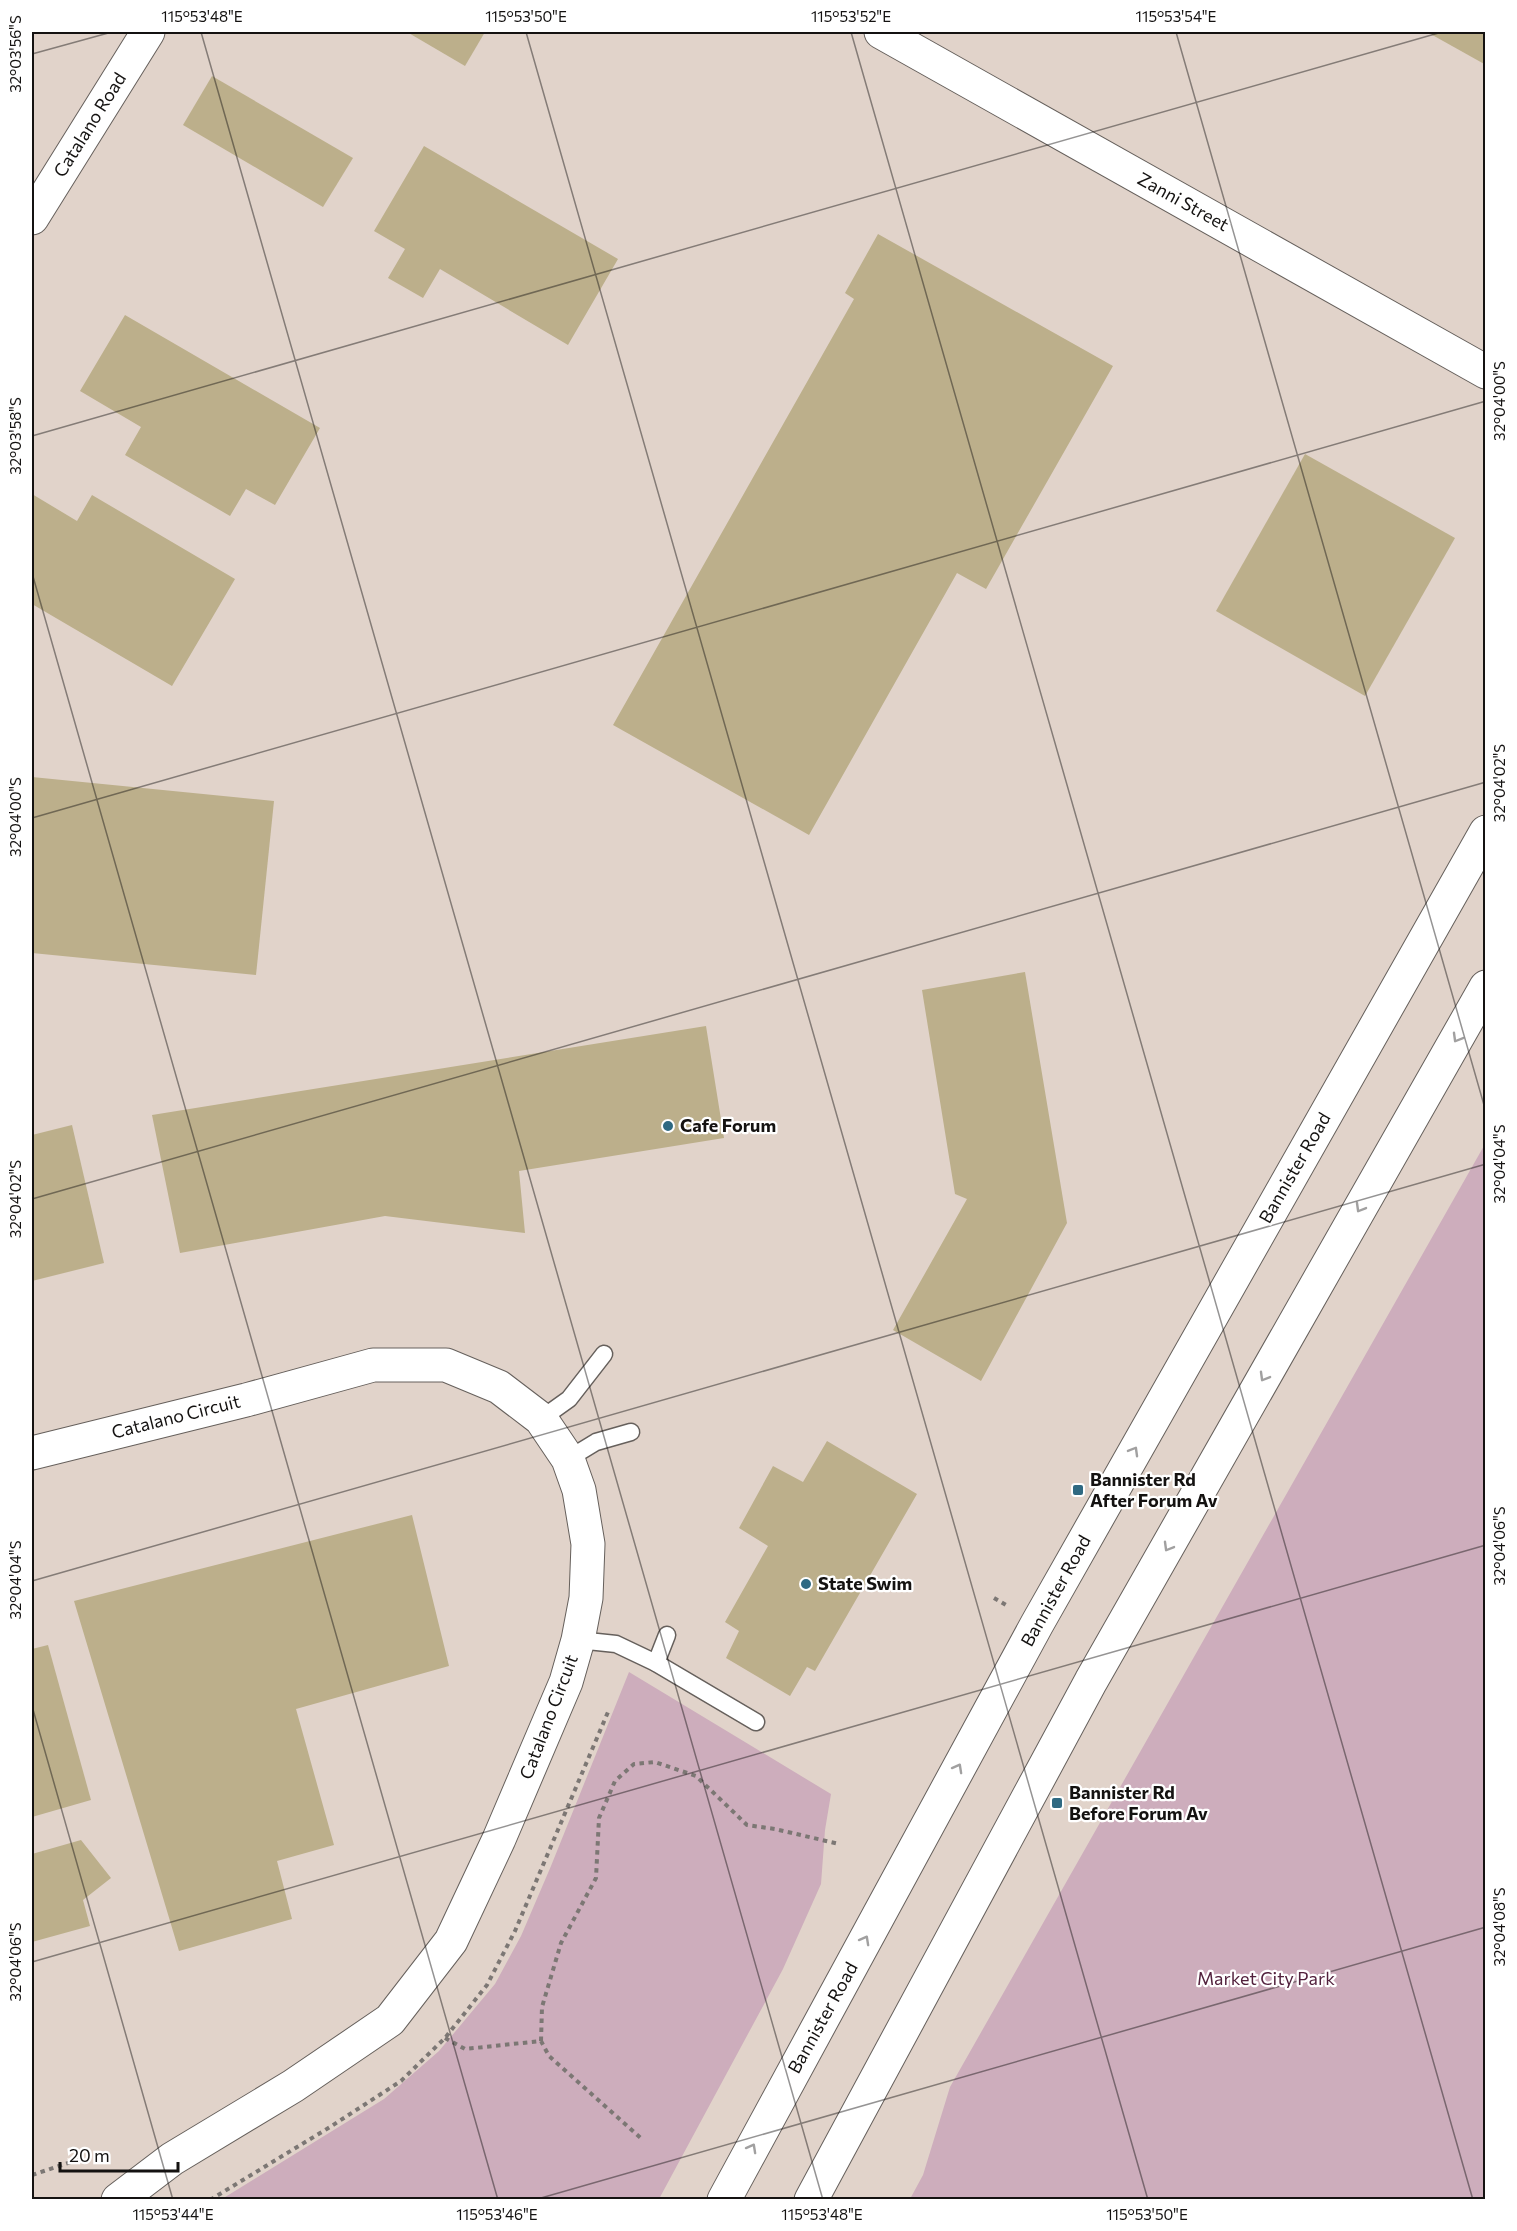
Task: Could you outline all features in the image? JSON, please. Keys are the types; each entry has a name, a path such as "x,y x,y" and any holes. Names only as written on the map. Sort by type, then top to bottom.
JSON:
{"main road":[{"name":"Catalano Road","path":"32,218 148,32"},
{"name":"Zanni Street","path":"881,32 1485,372"},
{"name":"Bannister Road","path":"724,2199 1037,1624 1485,832"},
{"path":"811,2199 1091,1681 1485,987"},
{"name":"Catalano Circuit","path":"32,1453 246,1400 373,1365 446,1365 499,1387 541,1419 568,1459 579,1490 588,1544 585,1598 578,1640 566,1682 499,1839 451,1941 390,2020 293,2086 172,2158 118,2199"}],"lane":[{"path":"541,1419 570,1399 604,1353"},
{"path":"568,1459 596,1442 631,1432"},
{"path":"656,1663 667,1635"},
{"path":"578,1640 616,1644 656,1663 756,1722"}],"path":[{"path":"643,2140 549,2056 541,2041 542,2007 561,1943 596,1878 599,1818 615,1781 634,1764 655,1762 696,1776 747,1825 774,1828 839,1845"},
{"path":"445,2038 465,2049 541,2041"},
{"path":"32,2175 80,2159"}],"shaded area":[{"path":"32,32 1485,32 1485,2199 32,2200"}],"green space":[{"name":"Market City Park","path":"1485,1144 1485,2199 910,2199 923,2175 950,2087"},
{"path":"629,1672 831,1794 825,1830 821,1884 783,1969 659,2199 222,2199 384,2099 439,2051 495,1984 521,1936"}],"building":[{"path":"407,32 485,32 465,66"},
{"path":"1427,32 1486,32 1486,65"},
{"path":"212,76 353,158 323,207 183,125"},
{"path":"424,146 618,259 568,345 440,269 423,298 388,278 405,249 374,231"},
{"path":"878,234 1113,366 986,589 957,573 809,835 613,725 854,299 845,293"},
{"path":"125,315 320,428 275,505 246,489 230,516 125,455 141,427 80,391"},
{"path":"1305,454 1455,538 1365,696 1216,611"},
{"path":"32,494 77,521 92,495 235,579 172,686 32,604"},
{"path":"32,777 274,801 256,975 32,953"},
{"path":"1025,972 1067,1223 981,1381 893,1330 967,1199 955,1194 922,990"},
{"path":"706,1026 724,1138 519,1171 525,1233 385,1216 180,1253 152,1115"},
{"path":"72,1125 104,1263 32,1281 32,1135"},
{"name":"State Swim","path":"827,1441 917,1494 815,1671 807,1667 790,1696 726,1658 739,1631 725,1622 768,1546 739,1528 773,1466 803,1482"},
{"path":"412,1515 449,1666 296,1709 334,1845 277,1861 292,1919 179,1951 74,1601"},
{"path":"48,1645 91,1800 32,1817 32,1649"},
{"path":"81,1840 111,1878 83,1900 90,1926 32,1942 32,1854"}],"place":[{"name":"Cafe Forum","path":"668,1126"},
{"name":"Bannister Rd After Forum Av","path":"1078,1490"},
{"name":"State Swim","path":"806,1584"},
{"name":"Bannister Rd Before Forum Av","path":"1057,1803"}]}
